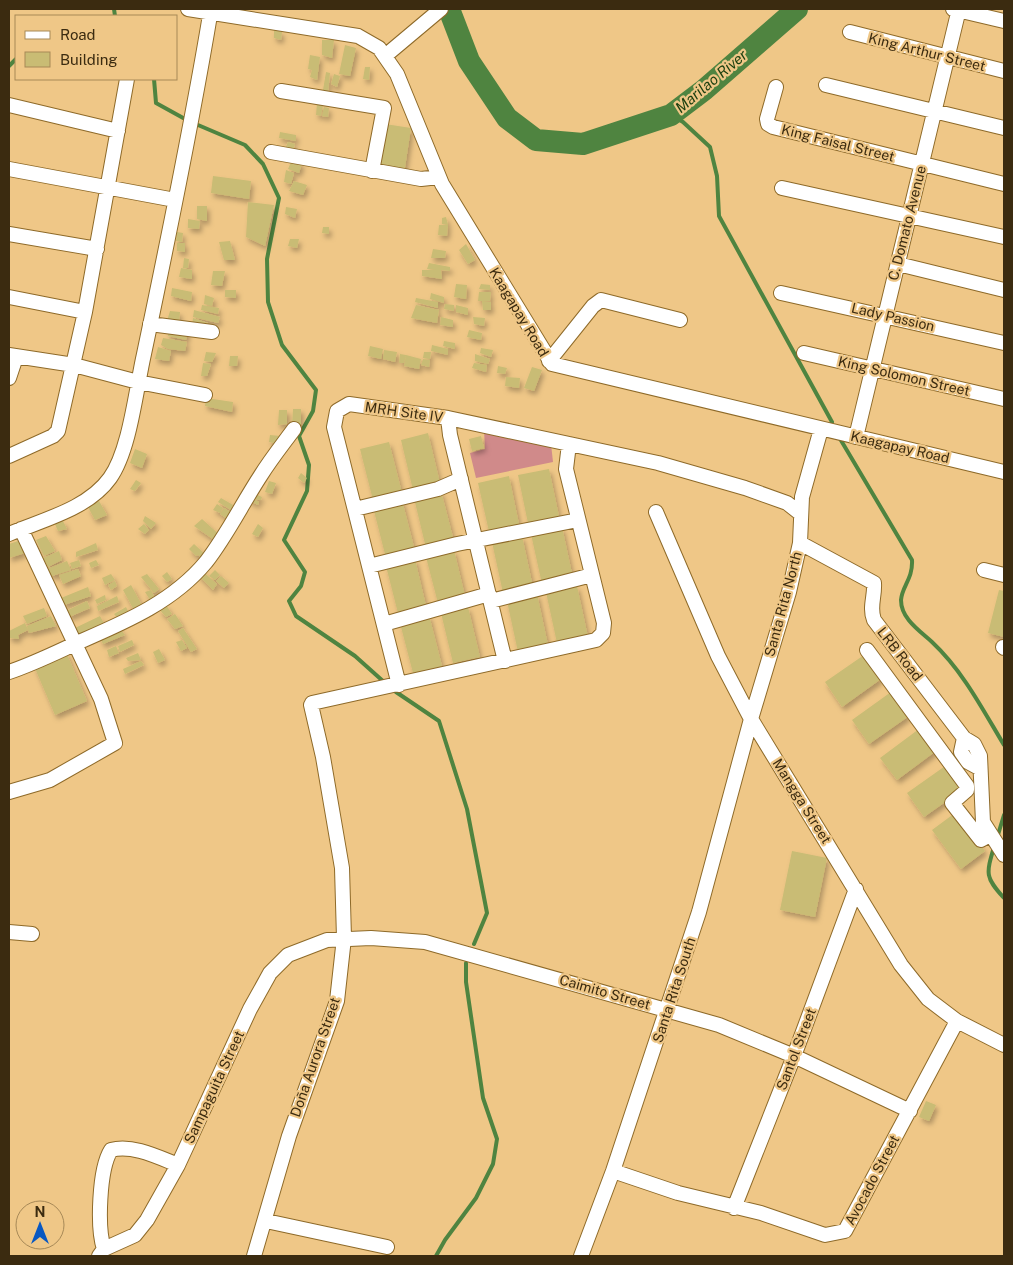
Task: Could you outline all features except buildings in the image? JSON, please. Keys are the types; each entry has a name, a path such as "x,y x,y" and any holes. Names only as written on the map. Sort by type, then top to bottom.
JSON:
{"street":[{"name":"Kaagapay Road","path":"188,9 211,11 358,36 373,43 385,56 402,86 439,177 549,361 556,366 1004,472"},
{"path":"385,56 427,18 441,9"},
{"path":"956,9 1004,21"},
{"name":"C. Domato Avenue","path":"856,437 947,58 956,9"},
{"path":"9,792 50,780 115,744 101,699 75,644 15,531 81,503 97,493 110,478 122,457 175,200 211,11"},
{"name":"King Arthur Street","path":"850,32 1004,71"},
{"path":"9,456 57,434 86,312 128,80"},
{"path":"826,85 1004,128"},
{"name":"King Faisal Street","path":"776,87 767,119 768,124 1004,184"},
{"path":"281,91 384,108 372,171"},
{"path":"9,105 118,131"},
{"path":"271,152 422,179 439,177"},
{"path":"9,169 175,200"},
{"path":"782,188 1004,237"},
{"path":"9,234 97,249"},
{"path":"898,264 1004,290"},
{"name":"Lady Passion","path":"781,293 1004,343"},
{"path":"9,297 86,312"},
{"path":"549,361 593,306 601,300 680,320"},
{"path":"150,324 212,332"},
{"name":"King Solomon Street","path":"804,353 1004,399"},
{"path":"9,378 13,356 74,365 138,382 205,395"},
{"name":"MRH Site IV","path":"399,685 334,427 337,410 349,404 448,418 697,473 786,503 800,514"},
{"path":"448,418 450,435 505,661"},
{"name":"Santa Rita North","path":"751,719 789,592 800,543 802,497 821,428"},
{"path":"9,671 123,623 162,602 194,574 220,542 261,475 294,429"},
{"path":"399,685 596,640 603,633 604,623 566,469 569,444"},
{"path":"355,509 438,489 461,479"},
{"name":"Mangga Street","path":"656,512 718,656 751,719 901,965 928,999 957,1021 1004,1045"},
{"path":"369,566 475,541 578,520"},
{"name":"LRB Road","path":"800,543 874,583 875,592 871,611 874,620 964,738 960,745 961,752 968,762 979,768 982,781 983,822 996,844"},
{"path":"984,570 1004,575"},
{"path":"384,624 490,597 592,575"},
{"path":"867,650 967,786 968,790 952,802 981,840 996,844"},
{"name":"Doña Aurora Street","path":"254,1256 266,1221 289,1136 337,1001 344,938 342,868 312,704 399,685"},
{"name":"Santa Rita South","path":"581,1256 613,1171 668,1010 699,912 751,719"},
{"name":"Santol Street","path":"734,1208 794,1056 856,889"},
{"path":"9,932 32,934"},
{"name":"Caimito Street","path":"344,938 425,942 720,1025 794,1056 910,1111"},
{"name":"Sampaguita Street","path":"102,1253 126,1241 142,1228 178,1165 250,1009 270,973 283,959 300,949 327,940 344,938"},
{"name":"Avocado Street","path":"613,1171 678,1193 784,1220 825,1235 845,1231 957,1021"},
{"path":"102,1253 100,1228 105,1163 111,1150 122,1148 143,1152 178,1165"},
{"path":"266,1221 387,1246"}],"shaded area":[{"path":"484,430 551,444 553,462 476,478 470,453 485,449"}],"waterway":[{"path":"114,9 115,15"},
{"name":"Marilao River","path":"449,9 469,61 507,118 536,140 583,144 671,115 704,90 797,9"},
{"path":"9,66 15,60"},
{"path":"154,80 156,103 185,119"},
{"path":"671,115 683,122 710,147 717,176 719,216 832,422"},
{"path":"198,125 245,145 263,164 279,198 267,259 268,302 282,345 316,390 313,411 299,436 309,465 307,491 284,540 305,572 301,586 289,601 296,616 355,656 384,682"},
{"path":"839,437 912,560 911,572 901,600 904,613 912,624 943,653 963,678 1004,745"},
{"path":"396,692 439,721 467,809 487,913 474,944"},
{"path":"997,838 1004,815"},
{"path":"994,847 989,875 993,885 1004,898"},
{"path":"436,1256 445,1240 476,1198 493,1164 497,1139 483,1098 466,982 466,963"}]}
